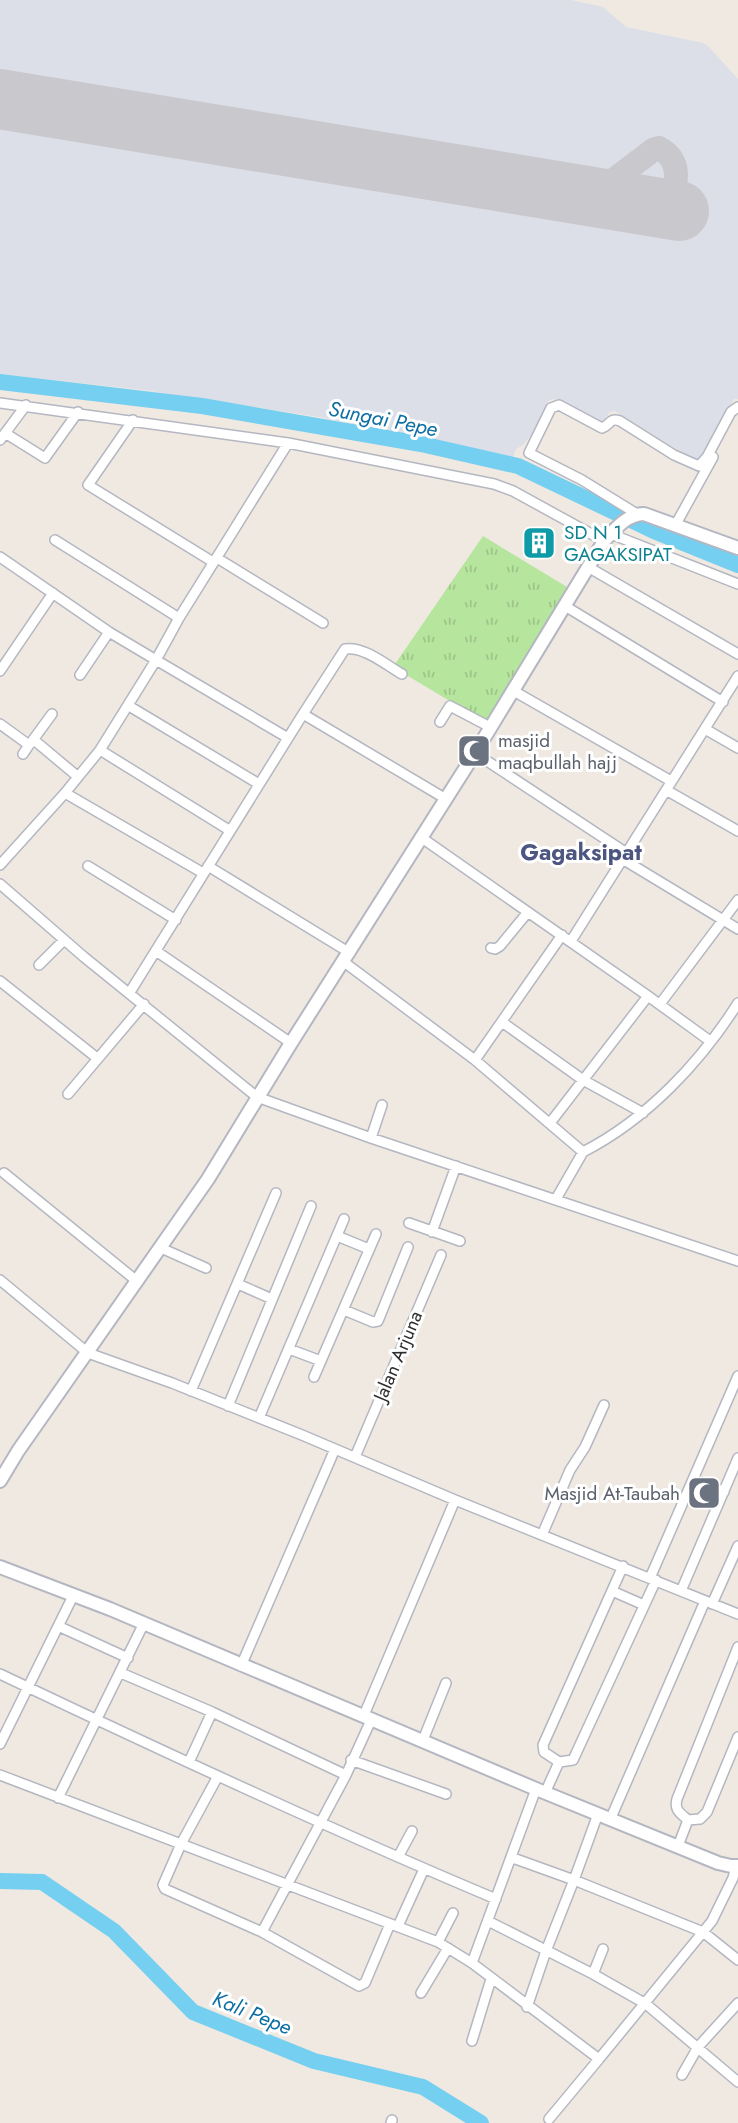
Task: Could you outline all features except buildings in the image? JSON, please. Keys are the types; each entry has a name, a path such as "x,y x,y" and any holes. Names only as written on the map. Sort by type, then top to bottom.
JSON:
{"main road":[{"path":"0,1481 18,1451 208,1179 290,1043 422,838 610,535 633,516 676,524 738,548"},
{"path":"0,1567 144,1623 610,1820 725,1865 737,1866"}],"street":[{"path":"0,402 288,443 494,484 610,535 738,584"},
{"path":"26,405 2,436 45,458 79,412"},
{"path":"633,516 582,480 529,453 551,408 559,405 602,428 614,419 620,421 664,449 699,466 732,412 738,407"},
{"path":"133,420 88,485 323,623"},
{"path":"676,524 730,425"},
{"path":"0,864 100,750 129,706 178,618 288,443"},
{"path":"55,540 178,618"},
{"path":"0,556 108,632 288,738"},
{"path":"588,567 738,654"},
{"path":"0,671 52,593"},
{"path":"565,607 723,702"},
{"path":"79,675 108,632"},
{"path":"130,992 229,830 345,649 356,649 402,674"},
{"path":"571,942 671,781 735,688 738,676"},
{"path":"512,690 671,781"},
{"path":"129,706 259,784"},
{"path":"440,722 450,706 490,727"},
{"path":"29,747 52,713"},
{"path":"303,714 446,799"},
{"path":"0,724 29,747 77,776"},
{"path":"705,729 738,748"},
{"path":"100,750 229,830"},
{"path":"475,753 626,857 738,929"},
{"path":"666,790 738,831"},
{"path":"65,793 205,870 347,957 475,1060 583,1152"},
{"path":"422,838 710,1041"},
{"path":"88,866 176,920"},
{"path":"0,884 64,940 257,1097 738,1261"},
{"path":"660,1004 738,900"},
{"path":"491,948 500,946 528,912"},
{"path":"475,1060 562,935"},
{"path":"39,965 64,940"},
{"path":"156,951 290,1043"},
{"path":"0,981 97,1058"},
{"path":"550,1123 648,996"},
{"path":"556,1199 583,1152 643,1113 665,1094 738,1003"},
{"path":"68,1094 144,1004"},
{"path":"502,1022 583,1080 643,1113"},
{"path":"371,1138 382,1105"},
{"path":"432,1232 456,1166"},
{"path":"4,1173 138,1282"},
{"path":"191,1391 276,1194"},
{"path":"228,1406 311,1206"},
{"path":"259,1418 344,1219"},
{"path":"409,1223 460,1241"},
{"path":"314,1377 376,1234"},
{"path":"337,1236 369,1249"},
{"path":"344,1310 373,1322 378,1321 408,1247"},
{"path":"161,1248 206,1268"},
{"name":"Jalan Arjuna","path":"355,1457 441,1255"},
{"path":"0,1280 88,1353 259,1418 738,1614"},
{"path":"238,1284 272,1299"},
{"path":"289,1349 321,1361"},
{"path":"623,1566 543,1745 544,1752 559,1762 573,1760 644,1605 738,1376"},
{"path":"542,1535 572,1466 585,1447 604,1405"},
{"path":"242,1666 335,1449"},
{"path":"681,1591 738,1458"},
{"path":"694,1479 724,1492"},
{"path":"262,1932 346,1775 455,1500"},
{"path":"610,1820 708,1603 738,1546"},
{"path":"612,1591 644,1605"},
{"path":"1,1739 74,1594"},
{"path":"58,1798 144,1623"},
{"path":"58,1626 128,1658"},
{"path":"738,1646 677,1799 677,1811 688,1820 700,1819 707,1812 738,1737"},
{"path":"121,1673 346,1775"},
{"path":"0,1674 218,1776 496,1899"},
{"path":"424,1740 446,1684"},
{"path":"189,1762 212,1712"},
{"path":"351,1760 446,1794"},
{"path":"472,1963 541,1791 559,1762"},
{"path":"0,1775 438,1942 472,1963 599,2059"},
{"path":"218,1776 181,1844 163,1885 165,1889 262,1932 362,1986 424,1869"},
{"path":"527,2007 598,1814"},
{"path":"678,1846 688,1820"},
{"path":"398,1857 412,1831"},
{"path":"513,1858 703,1932 738,1960"},
{"path":"549,2119 703,1932 718,1909 737,1866"},
{"path":"438,1942 453,1913"},
{"path":"488,1921 646,2004 738,2082"},
{"path":"421,1993 448,1948"},
{"path":"593,1974 603,1949"},
{"path":"472,2041 491,1979"},
{"path":"682,2075 698,2047 738,2003"}],"shaded area":[{"path":"0,0 571,0 603,7 626,27 703,43 738,79 738,399 734,399 700,458 694,460 615,411 610,412 601,423 554,399 549,400 535,430 524,444 516,449 513,457 319,417 144,390 0,374"}],"green space":[{"path":"483,536 572,590 488,724 393,667"}],"waterway":[{"name":"Sungai Pepe","path":"0,382 202,406 421,444 518,466 654,531 738,565"},
{"name":"Kali Pepe","path":"0,1881 42,1882 114,1931 193,2012 314,2061 423,2087 481,2123"}],"taxiway":[{"path":"571,193 603,188 653,150 659,148 670,157 675,169 675,181 663,204 653,211 640,214 625,212 607,199"}],"runway":[{"path":"0,99 679,211"}],"place":[{"name":"SD N 1 GAGAKSIPAT","path":"539,543"},
{"name":"masjid maqbullah hajj","path":"474,751"},
{"name":"Masjid At-Taubah","path":"704,1493"}],"district":[{"name":"Gagaksipat","path":"581,852"}]}
